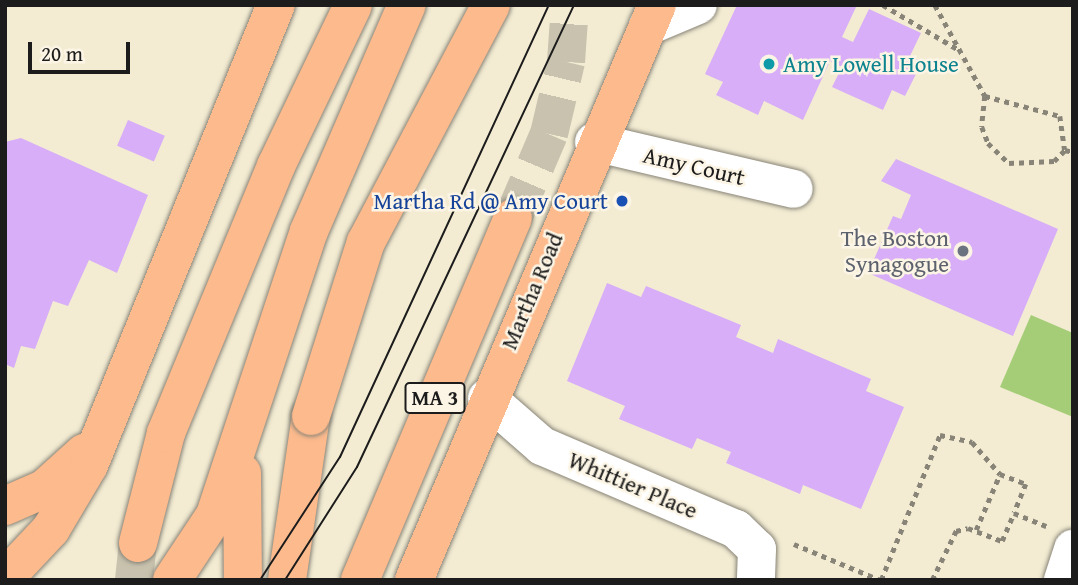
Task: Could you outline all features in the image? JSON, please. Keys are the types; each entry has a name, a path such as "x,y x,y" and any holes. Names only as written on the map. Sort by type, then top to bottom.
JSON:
{"main road":[{"path":"5,578 74,496 276,5"},
{"path":"138,543 166,433 236,259 327,5"},
{"path":"236,259 354,5"},
{"path":"172,580 215,515 309,231 407,5"},
{"path":"316,407 364,262 476,5"},
{"path":"287,580 316,407 366,242 491,5"},
{"name":"Martha Road","path":"414,580 594,142 652,16"},
{"name":"MA 3","path":"360,580 513,218"},
{"path":"243,580 241,503 251,401"},
{"path":"5,506 60,478 111,410"}],"street":[{"path":"652,16 698,5"},
{"name":"Amy Court","path":"594,142 794,189"},
{"name":"Whittier Place","path":"487,398 542,446 736,529 757,549 756,580"},
{"path":"1063,580 1067,540"}],"path":[{"path":"883,5 960,50"},
{"path":"935,5 985,96 982,127 988,143 1009,163 1054,161 1065,150"},
{"path":"985,96 1060,116 1065,150"},
{"path":"1065,150 1073,152"},
{"path":"780,539 881,580 940,435 972,442 1000,474 1026,484 1002,541 976,530 953,534 932,580"},
{"path":"976,530 1000,474"},
{"path":"1014,513 1067,540"}],"green space":[{"path":"1031,315 1073,333 1073,417 1000,387"}],"building":[{"name":"Amy Lowell House","path":"737,5 857,5 842,37 853,42 869,9 921,33 910,56 922,62 905,96 892,90 883,110 832,87 842,67 830,61 803,120 764,101 758,115 716,95 723,82 705,74"},
{"path":"128,120 165,136 154,161 117,146"},
{"path":"21,138 148,195 117,273 89,260 68,306 53,301 35,349 21,346 14,368 5,364 5,142"},
{"name":"The Boston Synagogue","path":"896,159 1058,229 1013,336 868,273 893,216 901,219 911,195 881,181"},
{"path":"607,283 641,297 646,286 741,325 736,337 773,353 778,339 871,379 866,391 904,407 861,509 803,485 800,494 726,463 731,452 697,438 692,449 619,419 625,406 567,381"}],"tunnel":[{"path":"513,218 549,134 566,62 570,5"},
{"path":"134,580 138,543"}],"tram line":[{"path":"260,580 340,457 549,5"},
{"path":"285,580 357,467 574,5"}],"place":[{"name":"Amy Lowell House","path":"769,64"},
{"name":"Martha Rd @ Amy Court","path":"622,201"},
{"name":"The Boston Synagogue","path":"963,251"}]}
